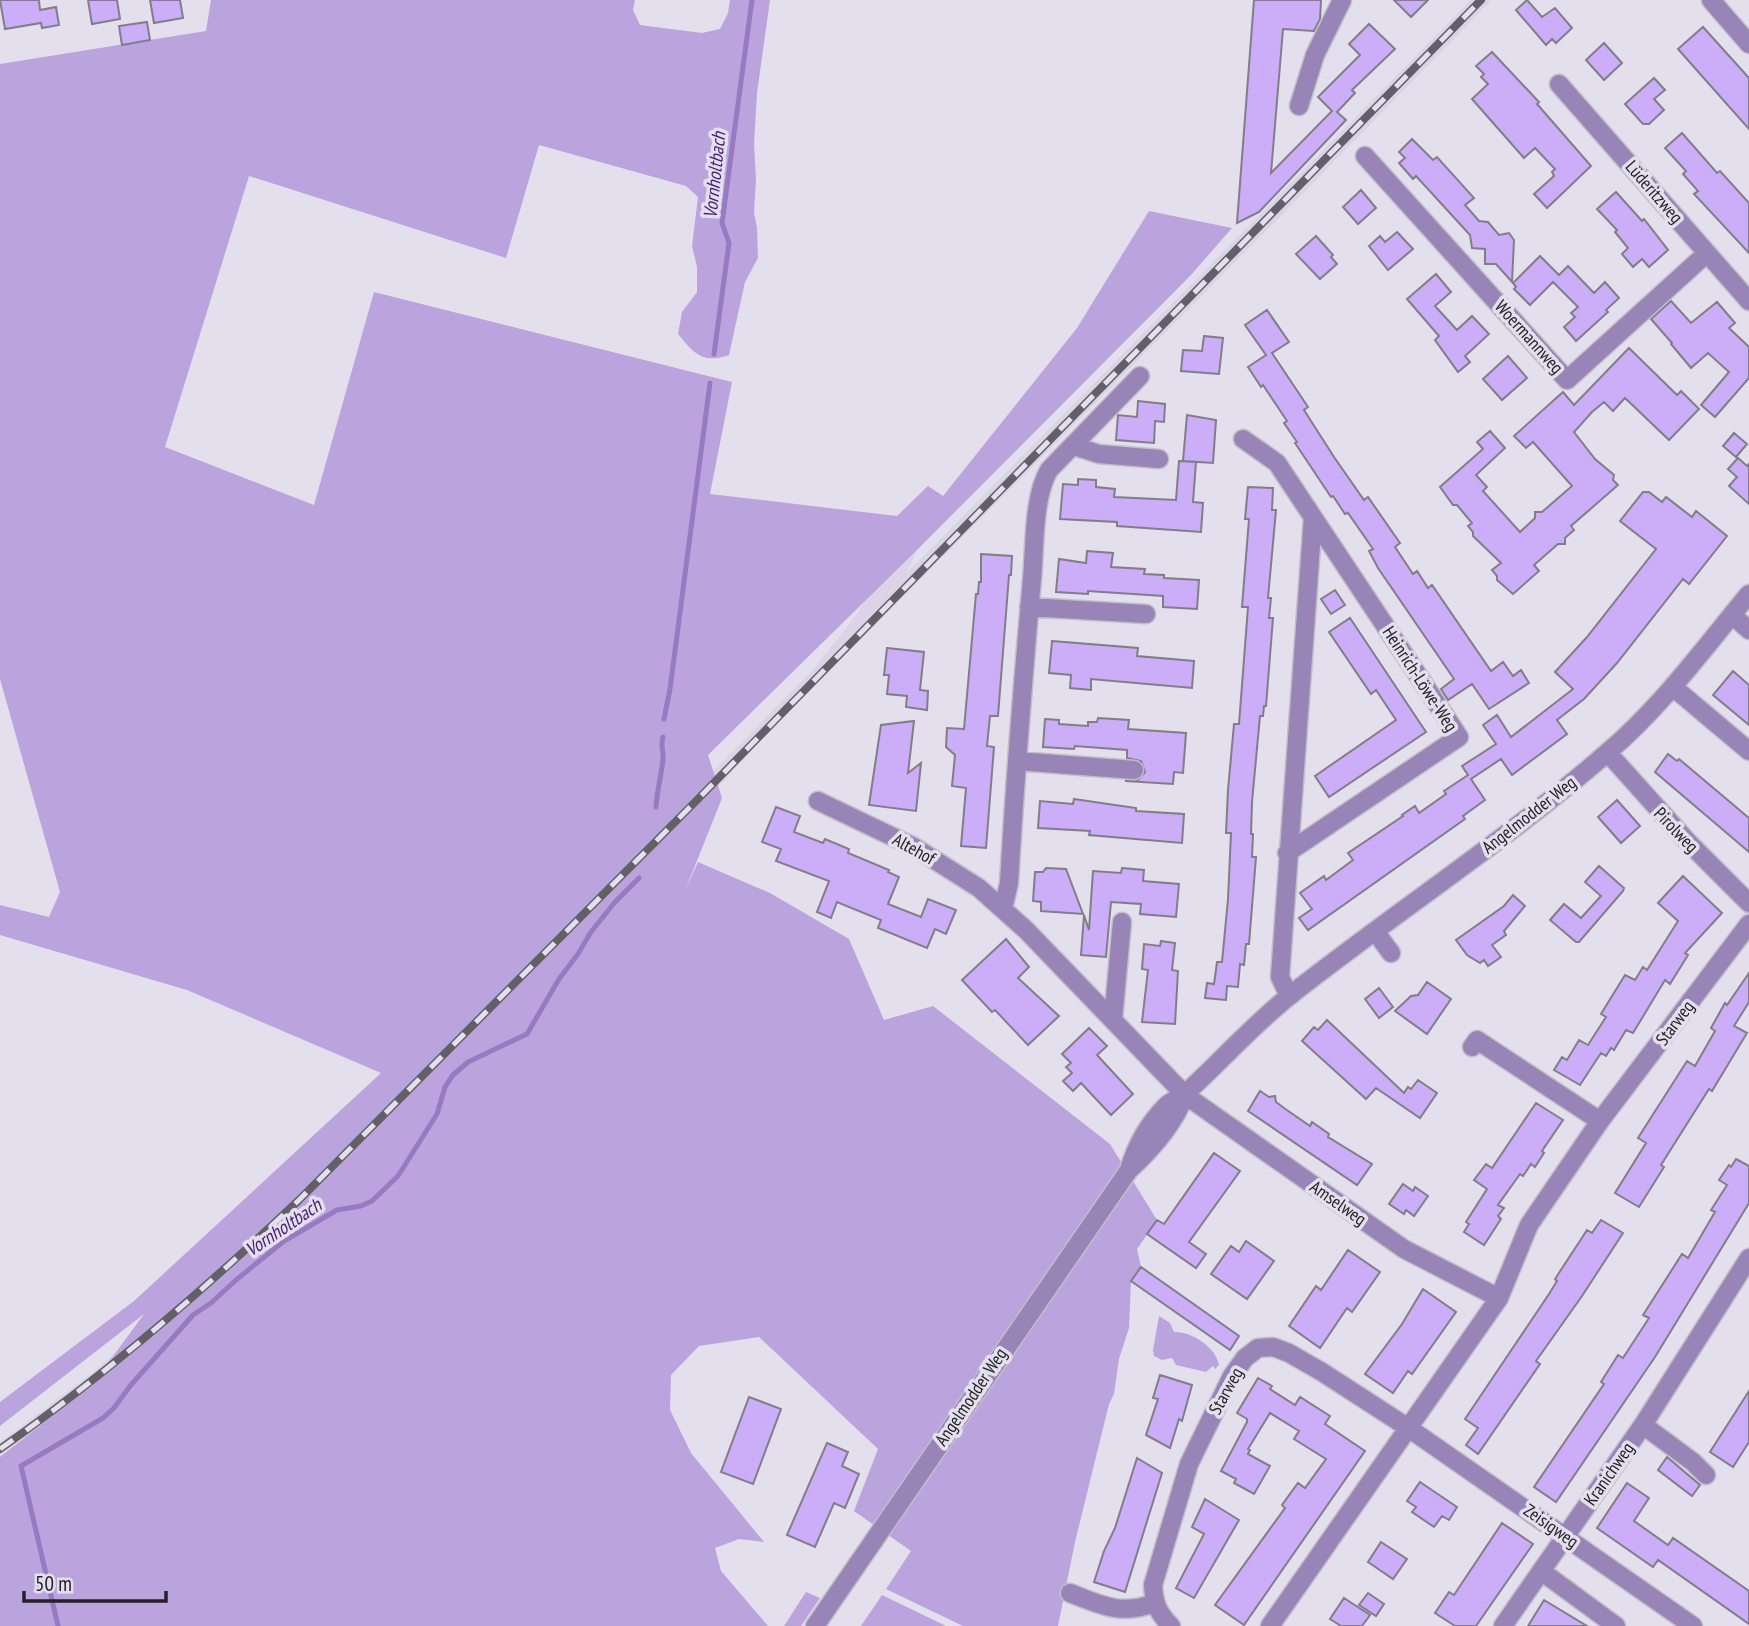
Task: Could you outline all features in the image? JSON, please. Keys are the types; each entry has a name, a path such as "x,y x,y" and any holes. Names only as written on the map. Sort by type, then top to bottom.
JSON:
{"street":[{"path":"1298,106 1315,55 1342,0"},
{"path":"1711,0 1749,44"},
{"name":"Lüderitzweg","path":"1559,84 1749,301"},
{"name":"Woermannweg","path":"1365,156 1567,380 1707,253"},
{"path":"1003,909 1009,883 1029,607 1043,479 1140,376"},
{"name":"Heinrich-Löwe-Weg","path":"1244,439 1277,463 1459,737 1287,853"},
{"path":"1074,446 1099,454 1159,459"},
{"path":"1289,996 1280,977 1313,517"},
{"name":"Angelmodder Weg","path":"815,1626 1129,1170 1144,1133 1166,1106 1185,1095 1215,1063 1289,996 1508,832 1608,753 1673,687 1749,594"},
{"path":"1029,607 1146,614"},
{"path":"1732,615 1749,630"},
{"path":"1673,687 1749,751"},
{"name":"Pirolweg","path":"1608,753 1687,842 1749,903"},
{"path":"1017,761 1134,770"},
{"name":"Altehof","path":"818,801 914,847 979,888 1003,909 1185,1095"},
{"path":"1113,1020 1122,922"},
{"name":"Starweg","path":"1270,1626 1499,1298 1529,1225 1600,1121 1749,924"},
{"path":"1375,931 1391,953"},
{"path":"1472,1047 1476,1040 1600,1121"},
{"name":"Amselweg","path":"1185,1095 1404,1249 1499,1298"},
{"name":"Kranichweg","path":"1503,1626 1643,1425 1749,1258"},
{"name":"Starweg","path":"1154,1602 1153,1585 1189,1464 1232,1376 1245,1358 1258,1348 1273,1347 1289,1353 1407,1427"},
{"name":"Kranichweg","path":"1643,1425 1693,1462 1706,1475"},
{"name":"Zeisigweg","path":"1407,1427 1566,1535 1693,1626"},
{"path":"1541,1571 1616,1626"},
{"path":"1070,1593 1119,1609 1135,1610 1154,1602 1159,1614 1171,1626"}],"shaded area":[{"path":"211,0 635,0 633,10 640,25 702,33 720,29 728,13 730,0 770,0 757,93 754,144 754,213 758,258 745,282 729,355 706,358 694,352 678,334 682,312 697,292 697,267 692,246 698,197 686,186 539,145 506,258 249,176 165,447 314,505 374,292 732,382 710,494 897,516 928,486 943,496 1077,328 1149,211 1232,228 1191,275 708,755 722,798 685,891 698,862 770,893 849,939 884,1020 933,1006 1110,1144 1157,1220 1137,1249 1141,1267 1131,1281 1129,1328 1119,1359 1114,1394 1109,1404 1075,1542 1058,1626 963,1626 886,1589 911,1551 854,1511 878,1449 759,1337 699,1346 671,1375 670,1410 691,1453 764,1542 739,1539 715,1548 721,1571 768,1626 0,1626 0,1457 92,1385 144,1314 0,1426 0,1402 134,1301 381,1073 187,990 0,935 0,905 49,917 60,892 0,679 0,64 206,31"},
{"path":"1471,0 1492,0 756,745 665,847 92,1385 0,1457 0,1442 92,1373 217,1263 563,923 812,671 857,614 928,486 943,496 906,574"},
{"path":"1159,1316 1170,1323 1174,1332 1188,1334 1202,1341 1213,1352 1219,1365 1206,1372 1176,1365 1172,1358 1162,1360 1154,1356"},
{"path":"806,1592 820,1598 801,1626 784,1626"},
{"path":"882,1595 946,1626 861,1626"}],"building":[{"path":"0,0 39,0 40,10 56,7 59,25 42,28 41,23 5,29"},
{"path":"88,0 117,0 120,19 92,24"},
{"path":"150,0 180,0 183,18 154,23"},
{"path":"1254,0 1321,0 1320,19 1314,31 1283,29 1271,173 1332,111 1318,97 1360,55 1349,44 1369,24 1395,49 1352,90 1355,93 1337,112 1346,120 1259,212 1237,223"},
{"path":"1394,0 1428,0 1411,17"},
{"path":"1527,0 1542,17 1555,8 1572,28 1556,43 1552,39 1546,45 1516,10"},
{"path":"147,22 150,40 122,45 119,26"},
{"path":"1703,27 1749,78 1749,129 1678,49"},
{"path":"1604,43 1622,63 1604,80 1586,60"},
{"path":"1492,52 1539,102 1537,104 1591,166 1547,208 1534,194 1554,176 1552,172 1555,169 1535,148 1524,158 1472,99 1488,84 1481,77 1484,74 1476,66"},
{"path":"1654,78 1665,90 1654,99 1664,110 1649,124 1643,124 1625,104"},
{"path":"1682,133 1717,173 1720,171 1749,203 1749,253 1694,194 1698,191 1683,174 1686,171 1665,148"},
{"path":"1412,139 1433,160 1437,157 1474,198 1465,205 1479,221 1488,222 1499,235 1509,233 1514,240 1512,282 1496,264 1485,264 1485,249 1472,248 1470,235 1416,176 1413,179 1399,163 1405,158 1399,152"},
{"path":"1361,190 1376,208 1358,224 1343,207"},
{"path":"1616,192 1642,221 1644,219 1668,250 1649,267 1642,259 1633,267 1622,254 1628,248 1615,232 1617,230 1597,209"},
{"path":"1397,232 1413,249 1388,270 1369,246 1380,236 1385,242"},
{"path":"1316,236 1333,255 1331,257 1337,264 1320,279 1296,254"},
{"path":"1540,256 1559,275 1568,266 1594,293 1605,282 1619,298 1606,310 1608,312 1576,341 1564,327 1575,317 1571,313 1578,307 1553,282 1530,305 1514,289 1516,287 1513,283"},
{"path":"1436,274 1451,292 1435,306 1457,330 1472,316 1489,334 1465,356 1470,362 1458,372 1435,340 1439,336 1407,299"},
{"path":"1671,301 1691,323 1717,302 1735,323 1729,328 1749,347 1749,378 1715,417 1701,405 1729,372 1708,353 1691,368 1671,344 1651,319"},
{"path":"1267,310 1289,342 1272,353 1308,407 1304,410 1334,457 1364,500 1368,497 1400,543 1395,547 1413,574 1417,571 1428,588 1432,585 1491,671 1503,662 1513,676 1521,670 1529,683 1489,709 1472,684 1448,700 1441,689 1454,679 1378,568 1369,551 1373,549 1348,513 1345,514 1333,496 1331,497 1295,443 1297,442 1284,423 1287,421 1248,367 1266,355 1245,325"},
{"path":"1204,336 1223,338 1219,374 1181,371 1183,350 1202,351"},
{"path":"1629,348 1677,395 1681,391 1699,409 1669,440 1625,398 1613,411 1604,402 1592,412 1574,432 1595,459 1614,475 1613,480 1618,485 1571,526 1574,530 1565,538 1565,544 1558,544 1534,565 1539,571 1513,594 1497,580 1492,570 1501,563 1473,536 1468,526 1472,523 1457,505 1453,505 1440,487 1483,449 1477,442 1490,431 1505,448 1476,475 1487,487 1483,491 1520,532 1535,518 1535,512 1542,512 1572,486 1533,442 1526,448 1514,436 1563,392 1574,405"},
{"path":"1508,356 1527,378 1502,400 1483,379"},
{"path":"1138,401 1165,404 1164,422 1155,421 1154,443 1116,440 1118,415 1137,417"},
{"path":"1187,415 1216,420 1213,463 1183,461"},
{"path":"1734,433 1747,444 1736,457 1723,446"},
{"path":"1738,458 1747,466 1749,464 1749,504 1729,486 1737,477 1728,469"},
{"path":"1179,461 1196,462 1193,502 1203,503 1201,532 1117,526 1117,522 1060,519 1063,484 1078,485 1078,479 1096,480 1096,487 1115,489 1114,497 1176,500"},
{"path":"1248,487 1273,488 1272,510 1276,510 1268,598 1271,598 1269,618 1273,618 1266,706 1263,716 1260,716 1252,802 1252,857 1256,857 1249,944 1246,944 1244,965 1240,964 1238,987 1227,986 1226,1000 1205,998 1207,983 1214,984 1217,962 1222,962 1228,899 1231,833 1226,833 1228,790 1234,724 1239,724 1248,607 1242,607 1249,519 1245,519"},
{"path":"1643,492 1649,492 1662,502 1666,497 1692,517 1696,511 1727,536 1689,584 1683,579 1617,663 1584,699 1557,720 1567,734 1512,775 1501,759 1471,779 1485,800 1463,816 1465,819 1308,930 1299,918 1312,909 1300,893 1324,876 1326,880 1353,860 1348,853 1402,815 1415,806 1419,813 1468,775 1462,766 1496,744 1483,725 1497,715 1511,737 1573,689 1555,672 1587,637 1656,549 1620,521"},
{"path":"1087,551 1113,553 1111,567 1145,569 1144,574 1164,575 1164,578 1199,580 1197,609 1163,607 1163,596 1088,591 1088,594 1056,592 1059,559 1086,563"},
{"path":"981,554 1012,556 998,716 990,716 987,746 994,747 986,848 961,846 966,788 952,786 955,755 946,747 947,728 964,729 976,594 981,582"},
{"path":"1335,590 1345,605 1331,614 1321,599"},
{"path":"1350,618 1426,732 1329,797 1315,776 1396,720 1376,690 1371,694 1329,632"},
{"path":"1052,641 1138,648 1137,656 1194,661 1192,688 1091,679 1091,690 1070,688 1071,675 1049,673"},
{"path":"887,648 924,652 920,690 928,691 927,710 906,707 907,696 887,694 889,675 884,675"},
{"path":"1733,671 1749,685 1749,725 1713,695"},
{"path":"1098,718 1129,720 1128,729 1186,733 1183,773 1174,772 1173,784 1125,781 1138,780 1145,772 1141,761 1127,758 1127,750 1075,746 1074,749 1043,747 1045,719 1059,720 1059,724 1088,726 1088,722 1097,722"},
{"path":"914,721 908,773 921,763 916,811 869,805 881,725"},
{"path":"1668,754 1677,761 1679,759 1749,818 1749,852 1655,772"},
{"path":"1074,799 1136,808 1136,811 1184,814 1182,843 1089,835 1090,831 1038,828 1040,801 1073,804"},
{"path":"1617,800 1640,826 1621,843 1598,817"},
{"path":"776,807 800,816 794,832 823,843 825,839 849,849 848,853 899,877 888,904 921,917 928,899 956,910 946,934 935,929 927,948 878,928 881,920 837,902 831,918 817,912 829,881 776,861 781,849 762,842"},
{"path":"1599,866 1624,888 1579,942 1576,942 1550,920 1564,904 1581,918 1601,896 1585,882"},
{"path":"1046,868 1066,869 1083,914 1041,911 1041,902 1033,901 1035,872 1043,872"},
{"path":"1122,868 1144,870 1143,881 1179,884 1176,917 1140,914 1141,904 1111,902 1106,957 1081,955 1084,915 1089,930 1093,871 1121,873"},
{"path":"1683,876 1722,913 1685,953 1688,955 1670,984 1665,980 1633,1033 1626,1030 1614,1050 1611,1048 1606,1056 1601,1053 1580,1085 1554,1070 1562,1057 1567,1060 1579,1040 1588,1045 1606,1017 1601,1014 1625,975 1635,980 1643,967 1647,970 1678,921 1658,903"},
{"path":"1513,895 1525,906 1504,931 1506,935 1492,945 1501,957 1488,966 1484,960 1480,963 1467,955 1456,940 1504,906"},
{"path":"1006,939 1029,967 1018,978 1059,1016 1028,1045 962,980"},
{"path":"1161,941 1175,943 1172,970 1178,971 1175,1024 1142,1022 1148,970 1142,969 1144,944 1160,946"},
{"path":"1749,973 1749,1002 1734,1026 1747,1033 1712,1091 1709,1089 1661,1165 1664,1167 1639,1207 1615,1193 1646,1143 1638,1138 1687,1061 1695,1066 1715,1031 1711,1028 1725,1003 1727,1005"},
{"path":"1427,982 1451,999 1427,1034 1395,1011 1411,996 1418,995"},
{"path":"1379,988 1393,1007 1379,1018 1365,999"},
{"path":"1327,1020 1404,1093 1418,1080 1437,1093 1420,1118 1376,1088 1366,1099 1302,1041 1314,1027 1318,1030"},
{"path":"1089,1028 1107,1046 1097,1055 1133,1094 1111,1115 1081,1083 1073,1091 1063,1081 1072,1073 1066,1067 1071,1063 1062,1054"},
{"path":"1260,1091 1269,1097 1275,1096 1276,1102 1284,1108 1310,1126 1312,1122 1329,1134 1328,1137 1372,1164 1357,1185 1248,1111"},
{"path":"1536,1103 1563,1120 1542,1151 1544,1153 1535,1167 1531,1164 1523,1176 1520,1174 1498,1205 1504,1208 1498,1216 1501,1219 1484,1245 1464,1232 1469,1224 1466,1222 1487,1189 1474,1180 1486,1164 1492,1168"},
{"path":"1214,1153 1240,1171 1189,1242 1206,1254 1196,1268 1147,1234 1157,1220 1164,1224"},
{"path":"1736,1159 1749,1166 1749,1203 1655,1357 1556,1502 1534,1487 1604,1384 1601,1382 1618,1355 1623,1358 1649,1318 1643,1315 1682,1254 1688,1258 1715,1212 1711,1210 1727,1185 1719,1180"},
{"path":"1403,1184 1413,1191 1415,1187 1428,1196 1414,1216 1406,1210 1404,1214 1389,1204"},
{"path":"1601,1220 1623,1233 1536,1361 1540,1364 1478,1454 1466,1445 1478,1428 1465,1419 1549,1294 1557,1281 1555,1279 1587,1230 1592,1233"},
{"path":"1246,1241 1274,1261 1247,1299 1211,1274 1231,1246 1239,1252"},
{"path":"1348,1250 1380,1272 1352,1312 1347,1308 1320,1348 1289,1326 1316,1286 1321,1290"},
{"path":"1141,1267 1239,1336 1230,1350 1131,1281"},
{"path":"1423,1289 1456,1312 1412,1374 1408,1371 1393,1393 1365,1374 1402,1324"},
{"path":"1160,1375 1192,1385 1182,1421 1179,1419 1170,1448 1146,1435 1158,1399 1153,1398"},
{"path":"1258,1378 1295,1405 1300,1397 1330,1416 1325,1424 1365,1451 1244,1625 1215,1605 1285,1508 1282,1505 1298,1483 1305,1488 1326,1459 1294,1439 1299,1431 1270,1413 1248,1449 1248,1454 1270,1466 1254,1494 1234,1483 1236,1479 1221,1471 1247,1422 1247,1419 1237,1413"},
{"path":"1749,1391 1749,1442 1733,1467 1710,1452"},
{"path":"749,1397 781,1409 753,1484 721,1472"},
{"path":"827,1443 848,1452 842,1466 859,1474 845,1508 834,1503 815,1547 787,1535"},
{"path":"1667,1457 1700,1485 1692,1496 1658,1470"},
{"path":"1137,1458 1162,1473 1125,1592 1094,1582 1115,1528"},
{"path":"1420,1482 1457,1507 1449,1520 1442,1516 1434,1527 1412,1512 1416,1507 1407,1501"},
{"path":"1627,1483 1649,1498 1634,1521 1668,1545 1673,1538 1749,1591 1749,1624 1658,1560 1653,1567 1597,1528"},
{"path":"1205,1499 1239,1520 1194,1598 1176,1588 1204,1534 1192,1527"},
{"path":"1502,1523 1533,1544 1476,1626 1455,1626 1435,1613 1449,1592 1454,1595"},
{"path":"1381,1542 1407,1559 1393,1579 1368,1562"},
{"path":"1368,1593 1384,1604 1376,1616 1359,1605"},
{"path":"1344,1598 1370,1615 1362,1626 1341,1626 1330,1619"},
{"path":"1544,1600 1587,1626 1528,1626"}],"waterway":[{"name":"Vornholtbach","path":"714,354 729,243 722,223 752,0"},
{"name":"Vornholtbach","path":"664,719 710,383"},
{"name":"Vornholtbach","path":"656,807 663,760 663,737"},
{"name":"Vornholtbach","path":"58,1626 21,1466 103,1418 193,1315 284,1241 337,1210 361,1206 372,1201 398,1176 437,1114 445,1087 453,1075 468,1062 527,1034 559,979 591,932 639,878"}],"railway":[{"path":"0,1449 79,1391 154,1330 299,1200 696,801 1481,0"}]}
